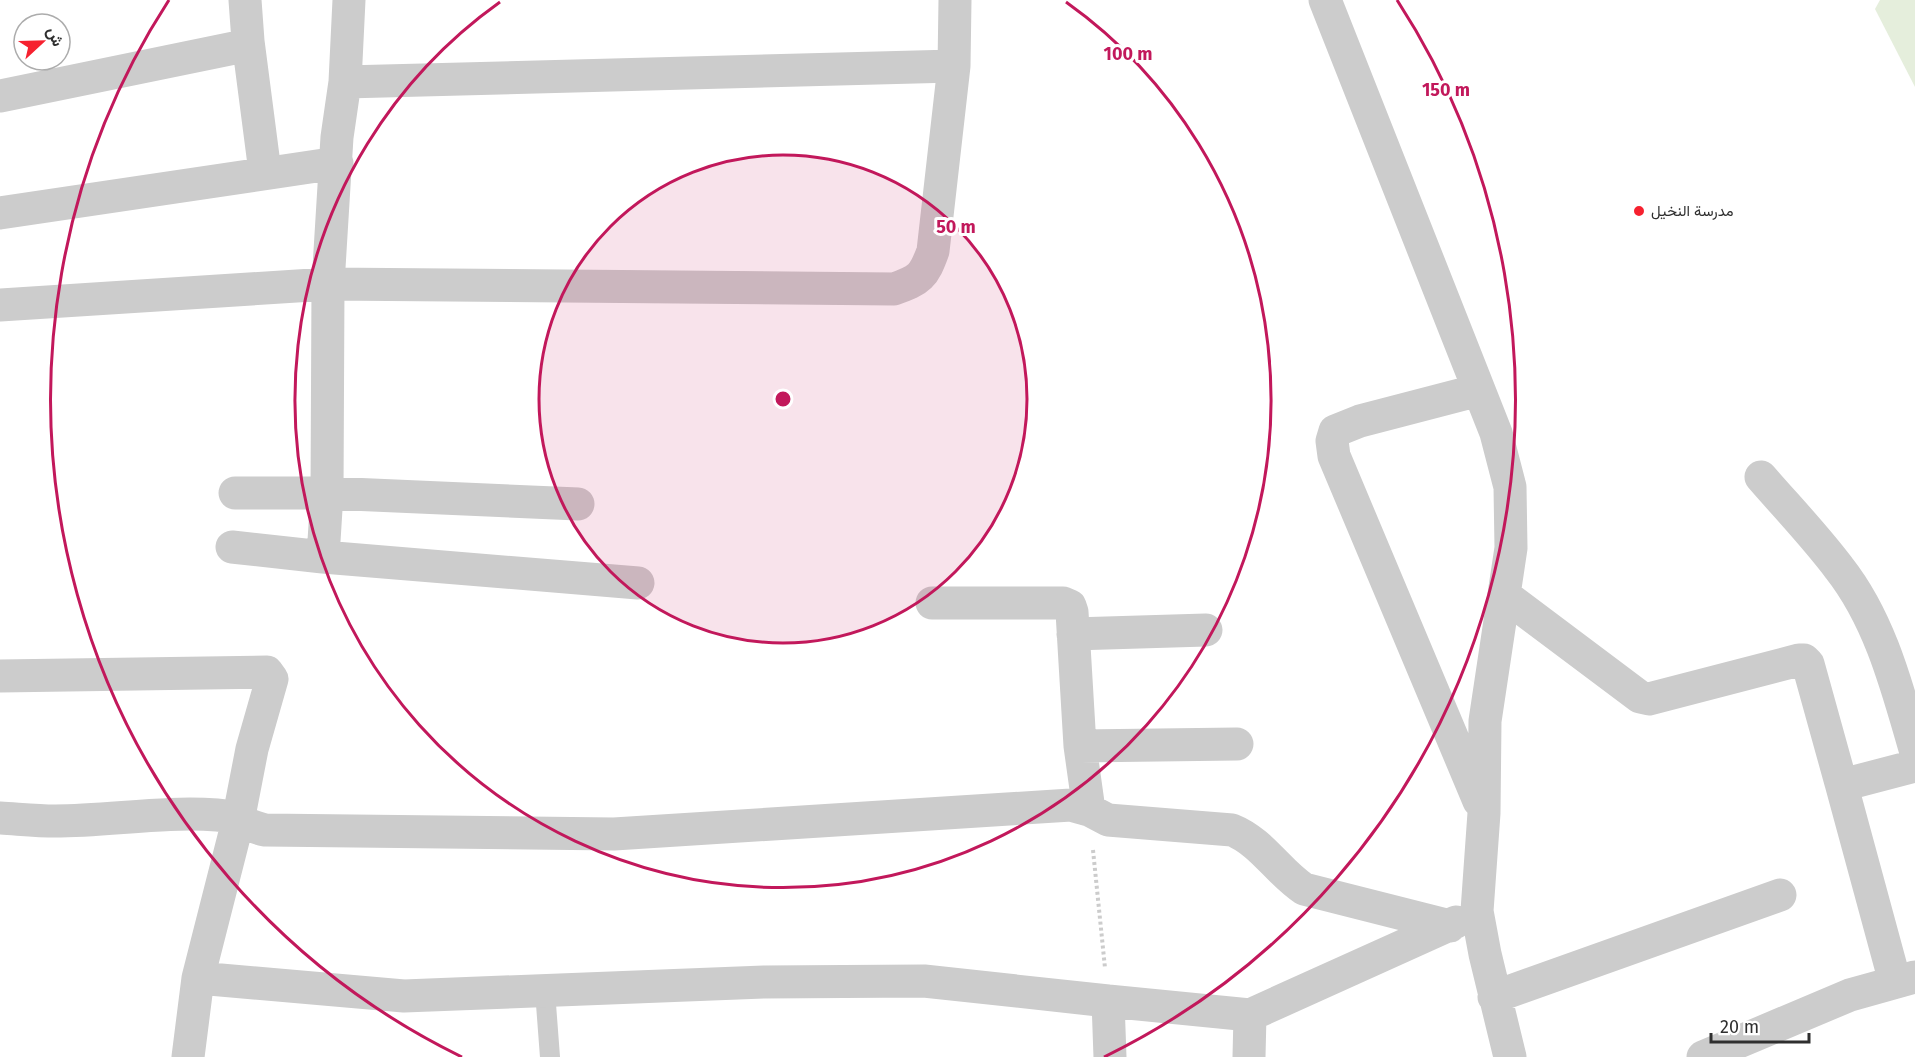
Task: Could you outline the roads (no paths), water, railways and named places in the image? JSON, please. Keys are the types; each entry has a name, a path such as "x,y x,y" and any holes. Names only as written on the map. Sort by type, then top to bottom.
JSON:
{"street":[{"path":"244,0 265,172"},
{"path":"322,557 327,493 328,284 350,0"},
{"path":"0,305 328,284 894,289 912,283 927,270 933,251 954,66 956,0"},
{"path":"1325,0 1496,433 1510,487 1511,548 1485,721 1484,813 1463,919 1494,997 1510,1057"},
{"path":"0,96 244,46 248,41"},
{"path":"345,82 954,66"},
{"path":"0,213 337,162"},
{"path":"1479,390 1360,421 1335,431 1332,441 1334,456 1484,813"},
{"path":"1761,477 1840,569 1867,612 1893,673 1915,749"},
{"path":"235,493 327,493 578,504"},
{"path":"232,547 638,584"},
{"path":"1504,595 1640,697 1649,699 1798,660 1804,660 1808,664 1841,783 1905,980 1850,995 1752,1047 1702,1057"},
{"path":"932,603 1063,603 1070,606 1080,746 1089,810"},
{"path":"1073,634 1206,630"},
{"path":"0,676 267,672 272,679 252,750 238,821 198,978 188,1057"},
{"path":"1080,746 1237,744"},
{"path":"1841,783 1846,784 1915,766"},
{"path":"0,818 56,821 169,815 218,815 265,830 614,834 1071,805 1089,810 1107,819 1126,822 1233,830 1246,836 1293,882 1304,889 1463,919"},
{"path":"1494,997 1780,895"},
{"path":"198,978 404,996 764,982 924,981 1250,1015 1463,919"},
{"path":"1108,1001 1110,1057"},
{"path":"1249,1057 1250,1015"}],"lane":[{"path":"545,991 550,1057"}],"place":[{"name":"مدرسة النخيل","path":"1639,211"}]}
